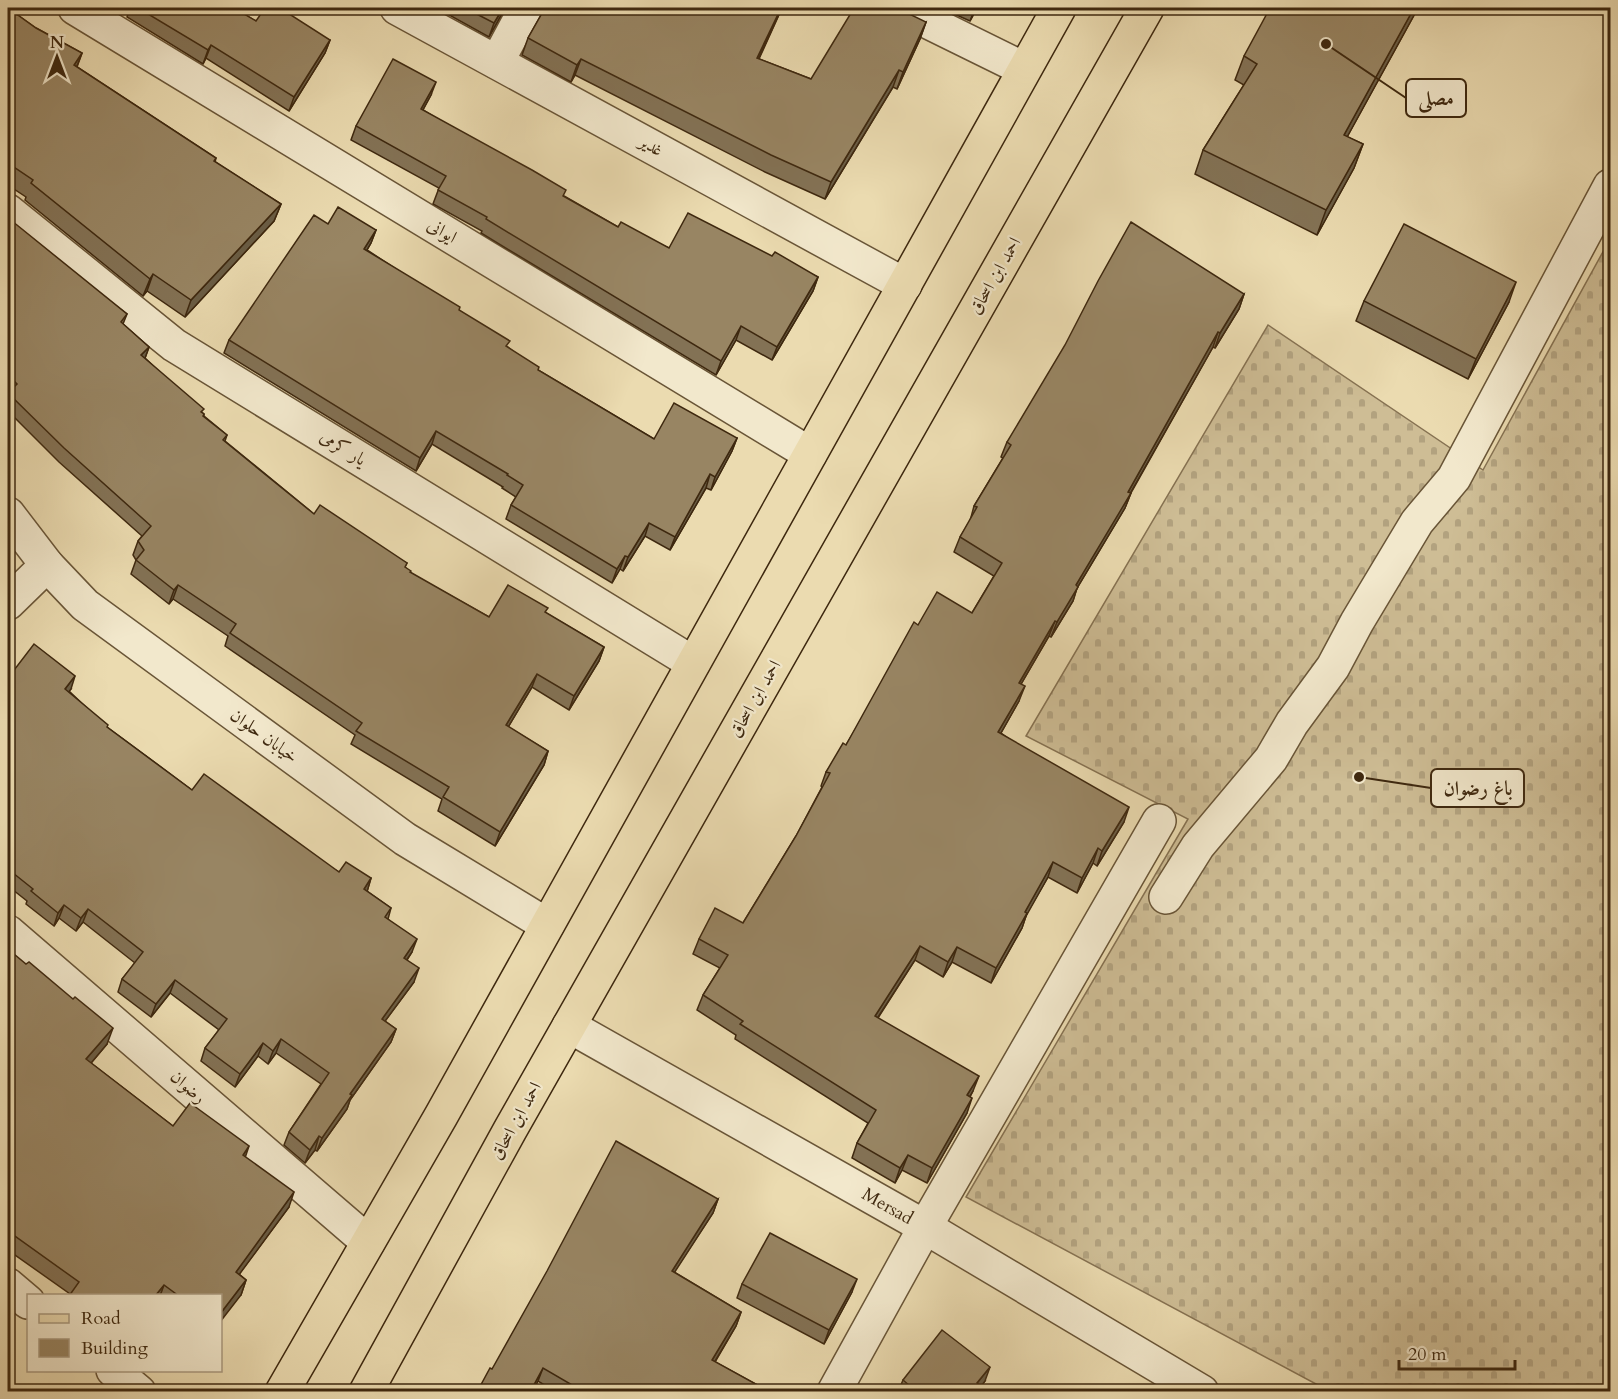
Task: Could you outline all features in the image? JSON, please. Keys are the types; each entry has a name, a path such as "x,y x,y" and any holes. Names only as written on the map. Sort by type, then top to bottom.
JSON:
{"main road":[{"path":"282,1392 547,925 1059,8"},
{"name":"احمد ابن اسحاق","path":"366,1392 569,1026 1147,8"}],"street":[{"name":"ایوانی","path":"75,8 810,454"},
{"name":"غدیر","path":"397,8 904,285"},
{"path":"497,62 526,8"},
{"path":"900,8 1024,69"},
{"path":"1166,897 1198,846 1271,759 1292,723 1333,667 1417,522 1454,478 1611,186"},
{"name":"یار کرمی","path":"8,212 174,345 693,663"},
{"name":"خیابان حلوان","path":"8,514 47,565 85,605 405,839 547,925"},
{"path":"8,603 47,565"},
{"path":"834,1392 925,1227 1159,821"},
{"name":"رضوان","path":"8,932 368,1242"},
{"name":"Mersad","path":"569,1026 925,1227 1202,1392"},
{"path":"8,1285 27,1301"},
{"path":"114,1372 139,1392"}],"green space":[{"path":"1610,239 1610,1391 1329,1391 966,1197 1188,819 1026,736 1268,325 1483,470"}],"building":[{"path":"8,8 36,28 82,53 74,65 216,158 214,161 281,204 191,300 153,274 150,279 31,183 33,180 8,163"},
{"path":"138,8 234,8 256,21 265,8 280,8 330,40 294,97 211,45 208,50"},
{"path":"465,8 503,8 494,23"},
{"path":"545,8 781,8 757,58 811,79 854,8 897,8 926,22 903,72 899,70 831,182 771,155 581,59 577,65 528,38"},
{"path":"1270,8 1414,8 1344,135 1363,144 1326,210 1203,150 1257,64 1244,56"},
{"path":"393,59 436,82 421,109 566,190 563,196 618,227 621,222 669,248 688,213 772,256 775,252 818,277 777,347 741,326 721,361 486,219 487,217 438,190 446,176 356,126"},
{"path":"338,207 376,230 364,249 460,307 459,310 510,341 506,346 539,367 538,370 654,439 674,403 737,438 715,477 710,474 675,537 649,523 628,557 625,556 617,569 511,505 523,485 436,431 420,458 229,340 314,215 328,224"},
{"path":"12,221 127,314 121,322 149,347 141,355 204,409 201,412 203,416 227,435 223,440 314,514 320,505 407,563 405,567 410,572 489,617 508,585 548,608 545,612 604,647 574,696 537,674 506,725 548,751 500,832 443,797 449,787 356,731 362,723 230,633 236,624 178,585 174,590 136,560 144,550 138,541 151,526 64,448 8,393 17,384 8,375 8,225"},
{"path":"1131,222 1244,294 1220,333 1218,332 1128,492 1131,493 1076,585 1078,587 1019,683 1025,686 998,732 1129,807 1102,851 1098,848 1082,878 1053,862 996,968 957,947 948,962 920,946 875,1016 979,1076 967,1095 972,1098 932,1168 908,1155 900,1168 857,1143 876,1110 740,1024 743,1021 703,995 728,955 699,939 715,908 743,923 796,836 830,773 826,772 843,743 846,745 914,622 918,625 937,592 972,613 1002,563 960,537 977,507 974,506 1011,445 1007,442 1065,345"},
{"path":"1404,224 1516,282 1476,359 1364,301"},
{"path":"34,644 75,676 65,689 108,725 107,727 192,790 204,774 339,872 346,862 371,878 364,889 391,908 385,917 417,939 404,958 419,968 382,1019 396,1029 322,1138 319,1136 310,1150 289,1132 329,1073 281,1039 273,1051 263,1043 240,1074 205,1048 227,1019 175,980 156,1004 122,979 143,952 88,909 81,918 64,905 58,913 8,869 8,678"},
{"path":"8,949 26,964 29,962 73,999 75,997 113,1028 86,1059 173,1126 190,1103 249,1146 243,1155 294,1192 236,1272 246,1280 222,1311 222,1294 176,1294 164,1285 157,1294 70,1294 79,1282 8,1231"},
{"path":"616,1141 718,1199 672,1271 741,1312 712,1360 770,1392 584,1392 543,1368 530,1392 477,1392 547,1271"},
{"path":"770,1233 857,1279 829,1330 742,1284"},
{"path":"942,1330 990,1367 977,1383 988,1392 917,1392 903,1380"}],"place":[{"name":"مصلی","path":"1326,44"},
{"name":"باغ رضوان","path":"1359,777"}]}
